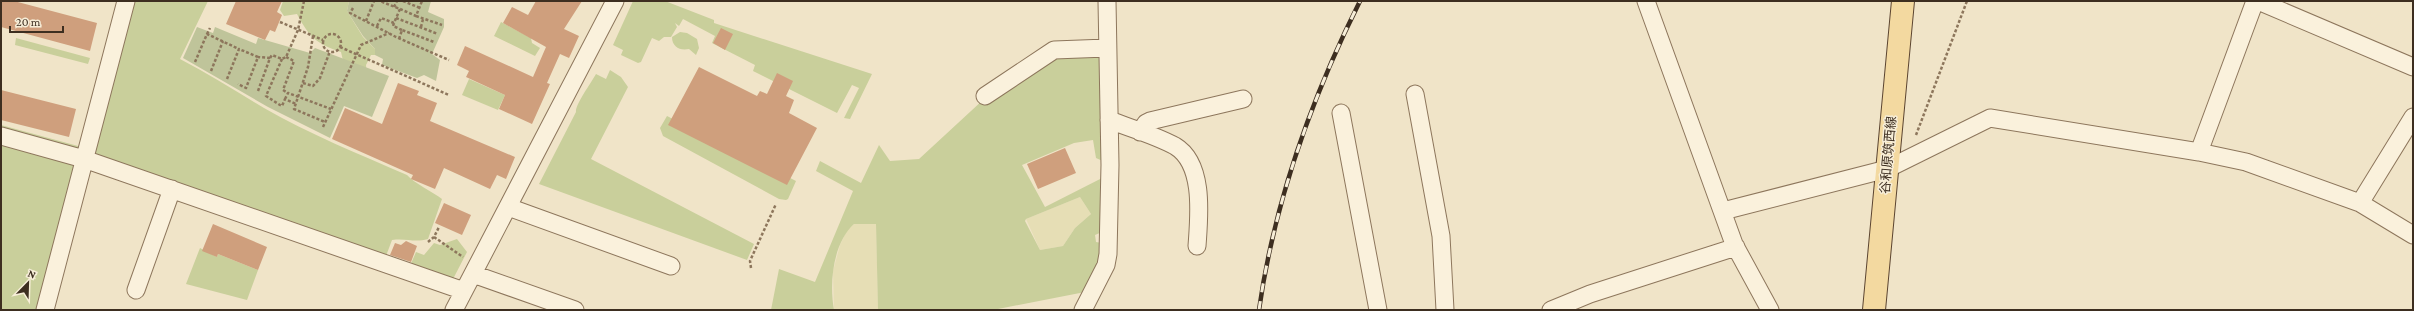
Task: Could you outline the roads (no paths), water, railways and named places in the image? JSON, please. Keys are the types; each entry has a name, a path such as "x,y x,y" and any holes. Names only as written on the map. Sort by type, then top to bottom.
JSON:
{"main road":[{"name":"谷和原筑西線","path":"1874,310 1903,1"}],"street":[{"path":"45,310 126,1"},
{"path":"454,310 464,291 471,267 508,206 615,1"},
{"path":"1083,310 1106,265 1108,254 1109,120 1107,1"},
{"path":"1646,1 1736,247 1770,310"},
{"path":"2199,152 2257,1 2413,67"},
{"path":"985,96 1054,50 1107,48"},
{"path":"1415,94 1440,236 1445,310"},
{"path":"1140,132 1146,123 1150,121 1243,99"},
{"path":"1341,113 1378,310"},
{"path":"2360,203 2413,117"},
{"path":"1723,211 1887,169 1990,118 2199,152 2246,162 2360,203 2413,235"},
{"path":"1109,120 1175,146 1188,160 1199,193 1197,246"},
{"path":"1,136 84,159 464,291"},
{"path":"136,290 172,189"},
{"path":"508,206 671,266"},
{"path":"1551,310 1590,294 1736,247"},
{"path":"471,267 575,310"}],"railway":[{"path":"1259,310 1274,230 1297,152 1326,75 1342,37 1360,1"}]}
